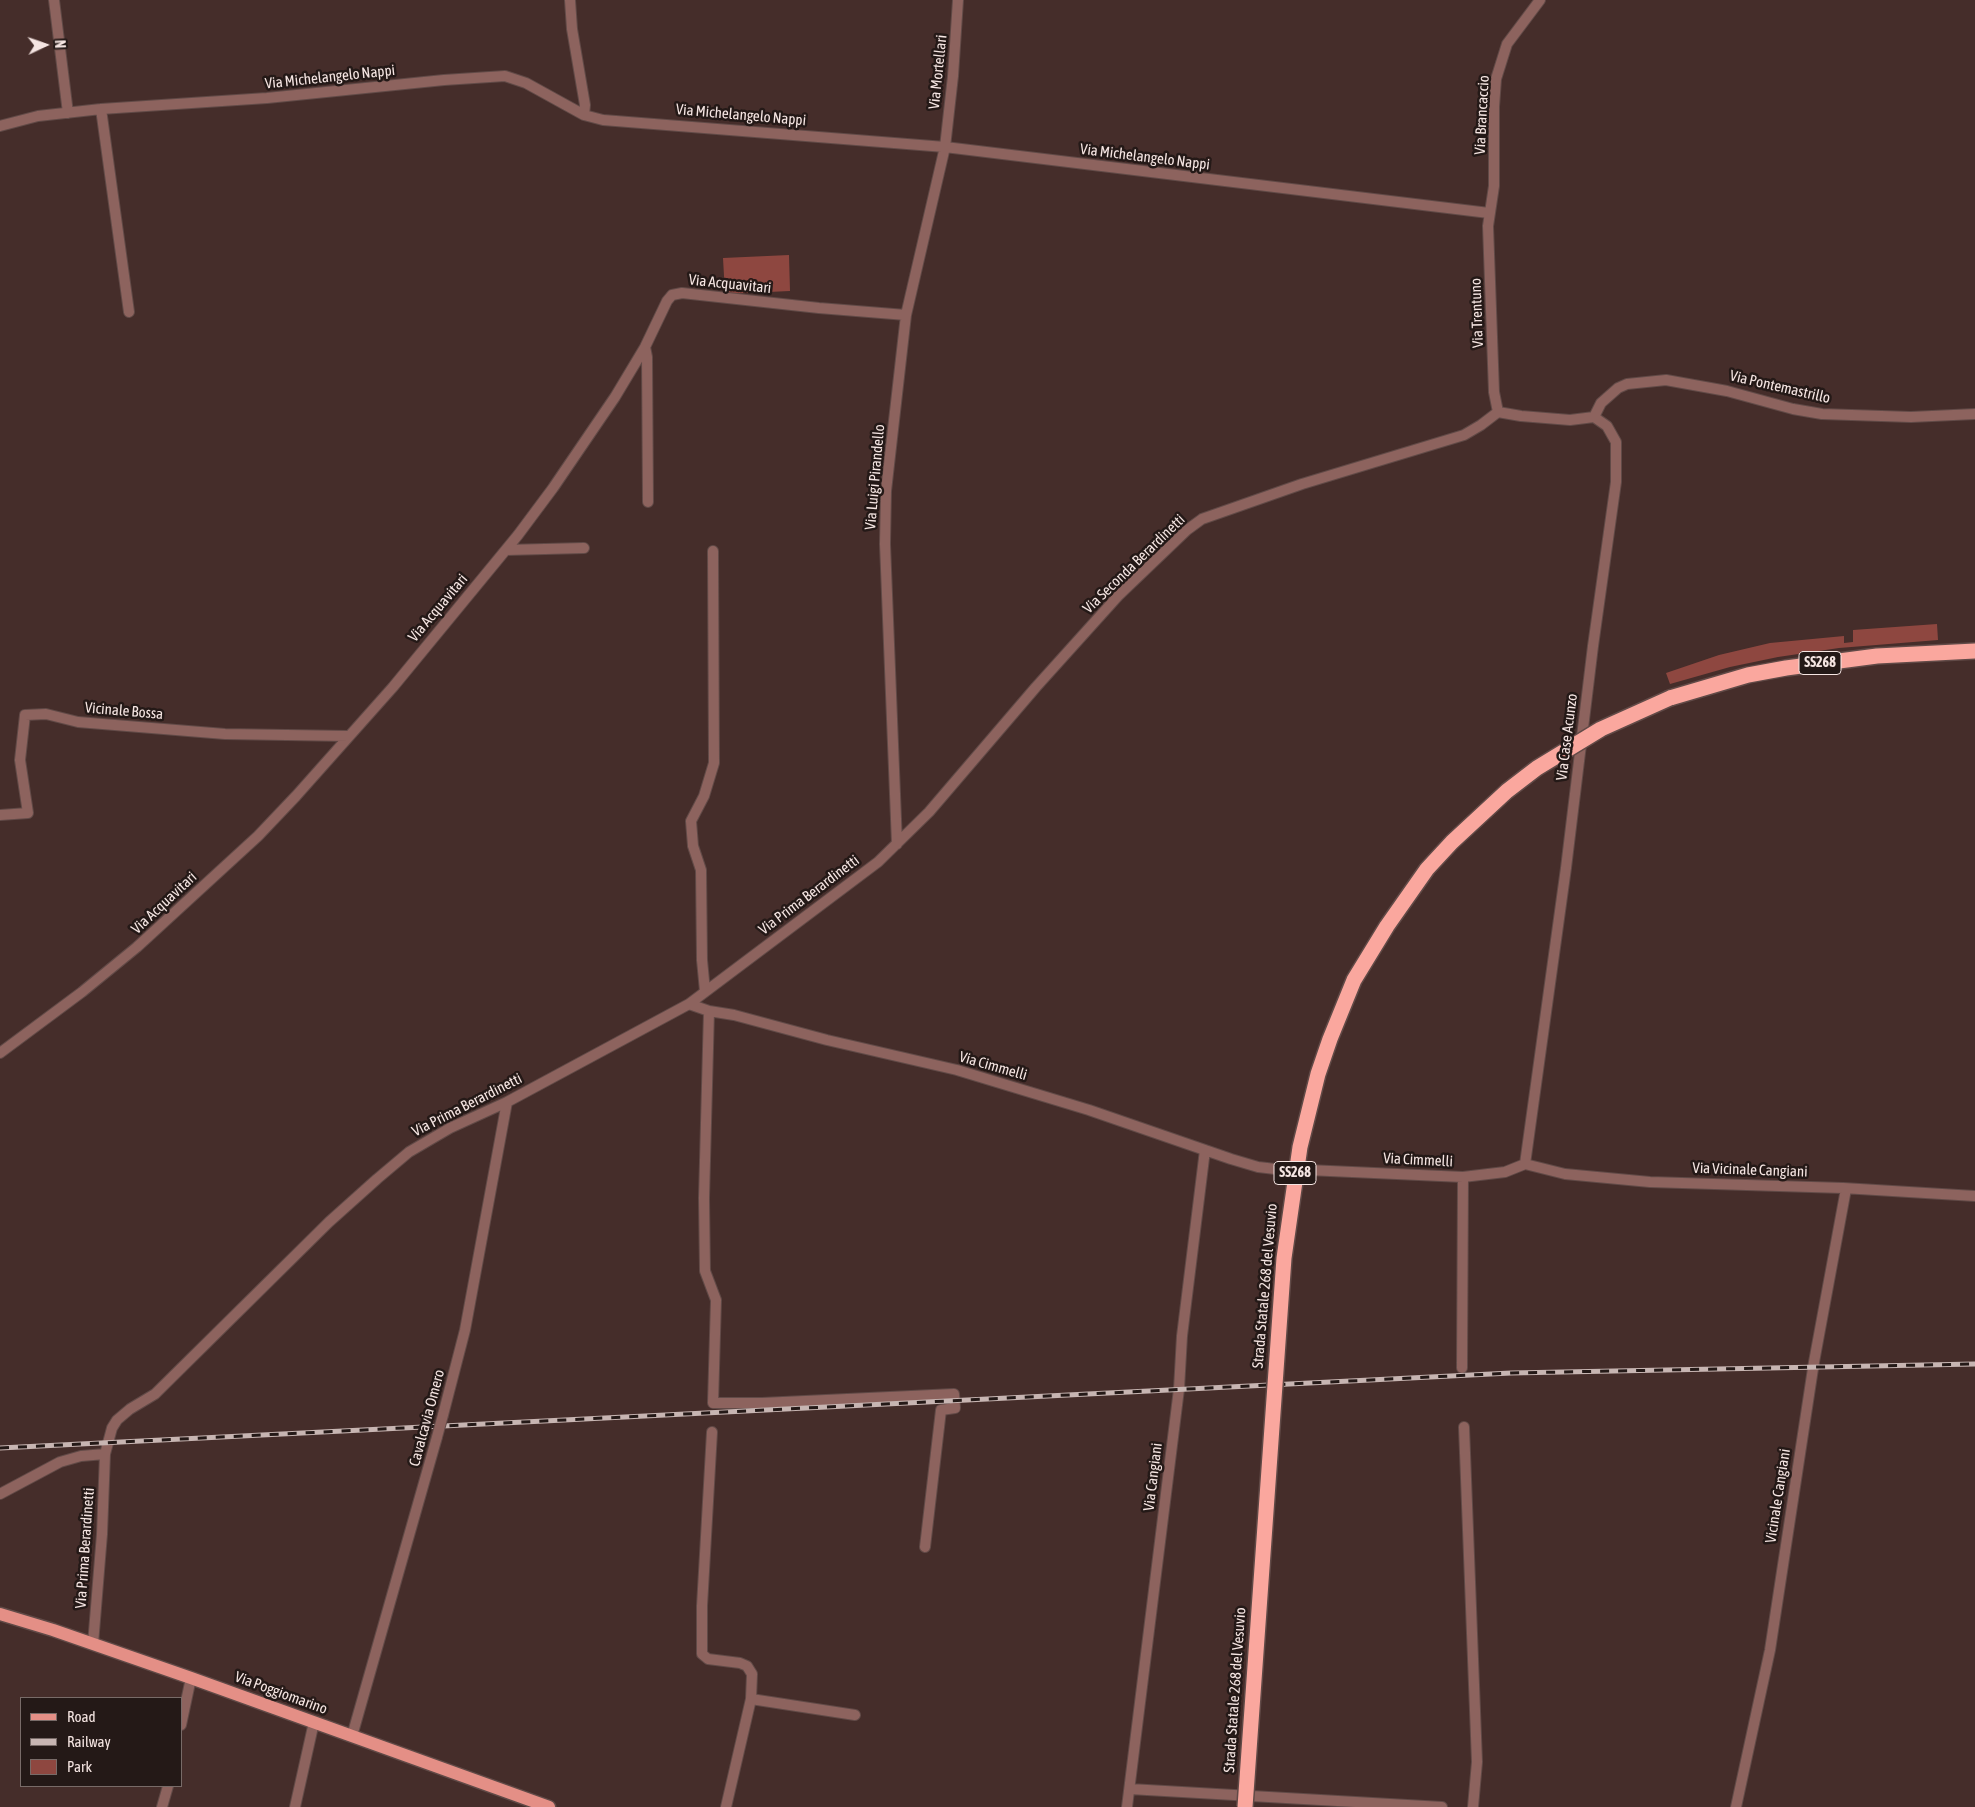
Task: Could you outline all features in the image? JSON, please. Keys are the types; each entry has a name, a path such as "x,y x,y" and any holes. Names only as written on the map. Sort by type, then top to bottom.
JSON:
{"highway":[{"name":"Strada Statale 268 del Vesuvio","path":"1245,1807 1277,1342 1288,1221 1300,1147 1318,1074 1341,1009 1370,952 1404,899 1452,842 1479,815 1515,785 1568,748 1618,720 1670,698 1739,677 1786,668 1877,656 1975,651"}],"main road":[{"name":"Via Poggiomarino","path":"0,1614 191,1678 549,1807"}],"street":[{"path":"54,0 68,112"},
{"path":"570,0 572,29 585,104 584,115"},
{"name":"Via Mortellari","path":"944,147 954,76 958,0"},
{"name":"Via Brancaccio","path":"1489,213 1494,186 1496,79 1507,44 1540,0"},
{"name":"Via Michelangelo Nappi","path":"0,126 25,118 68,112 267,98 496,76 515,78 584,115 602,120 944,147 1489,213"},
{"path":"102,109 129,312"},
{"name":"Via Luigi Pirandello","path":"897,844 885,535 886,491 906,315 944,147"},
{"name":"Via Trentuno","path":"1489,213 1488,237 1494,392 1498,412"},
{"name":"Via Acquavitari","path":"0,1054 82,992 168,919 258,836 393,687 506,550 553,488 600,420 645,347 667,301 672,295 682,293 819,308 906,315"},
{"path":"645,347 647,357 648,502"},
{"name":"Via Pontemastrillo","path":"1594,417 1600,403 1618,388 1627,384 1666,380 1727,391 1793,409 1822,414 1911,417 1975,414"},
{"path":"1498,412 1570,420 1594,417"},
{"name":"Via Seconda Berardinetti","path":"897,844 929,812 1036,687 1118,596 1180,537 1202,519 1302,484 1464,435 1498,412"},
{"name":"Via Case Acunzo","path":"1524,1164 1566,868 1593,646 1616,482 1616,442 1607,426 1594,417"},
{"path":"506,550 584,548"},
{"path":"705,991 702,960 701,870 693,846 691,821 704,796 714,763 714,551"},
{"name":"Vicinale Bossa","path":"0,815 28,813 20,760 25,715 46,714 78,722 225,734 348,736"},
{"name":"Via Prima Berardinetti","path":"93,1644 102,1534 105,1454 112,1428 117,1420 130,1409 155,1394 329,1222 409,1152 450,1128 507,1102 689,1004 811,914 878,862 897,844"},
{"name":"Via Cimmelli","path":"689,1004 709,1011 957,1070 1089,1110 1258,1167 1284,1170"},
{"path":"709,1011 704,1198 705,1271 716,1300 713,1403 762,1404 954,1394 955,1408 941,1410 925,1547"},
{"name":"Cavalcavia Omero","path":"352,1736 437,1437 465,1330 507,1102"},
{"name":"Via Cangiani","path":"1127,1807 1179,1389 1182,1336 1205,1150"},
{"name":"Via Cimmelli","path":"1308,1170 1463,1177 1505,1172 1524,1164"},
{"name":"Via Vicinale Cangiani","path":"1524,1164 1565,1174 1650,1182 1975,1196"},
{"path":"1462,1368 1463,1177"},
{"name":"Vicinale Cangiani","path":"1736,1807 1770,1650 1814,1362 1846,1189"},
{"path":"1464,1426 1477,1762 1473,1807"},
{"path":"712,1432 702,1606 702,1654 708,1659 740,1663 747,1666 752,1674 751,1699 726,1807"},
{"path":"0,1494 60,1462 81,1456 105,1454"},
{"path":"182,1720 191,1678"},
{"path":"751,1699 855,1715"},
{"path":"295,1807 314,1722"},
{"path":"162,1807 168,1787"},
{"path":"1130,1789 1442,1807"}],"green space":[{"path":"789,255 790,291 725,294 723,258"},
{"path":"1937,624 1938,640 1839,648 1778,657 1730,667 1670,684 1666,673 1719,655 1770,643 1844,636 1844,643 1853,642 1853,630"}],"railway":[{"path":"0,1448 1511,1373 1975,1364"}]}
